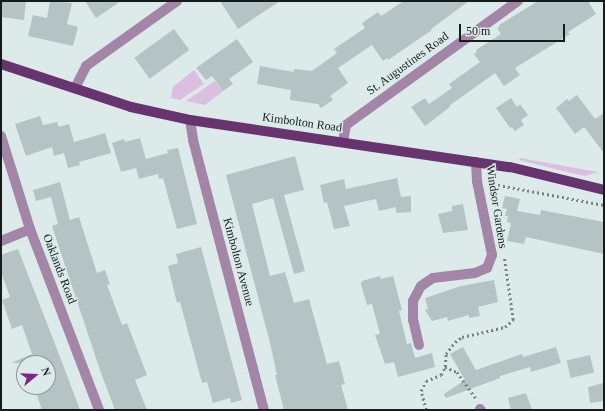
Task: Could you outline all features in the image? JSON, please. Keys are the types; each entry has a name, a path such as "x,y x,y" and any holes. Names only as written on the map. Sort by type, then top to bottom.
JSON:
{"main road":[{"name":"Kimbolton Road","path":"1,64 131,107 190,120 510,167 604,188"}],"street":[{"path":"75,88 86,66 177,1"},
{"name":"St. Augustines Road","path":"343,142 346,125 518,1"},
{"name":"Kimbolton Avenue","path":"190,120 193,140 264,410"},
{"name":"Oaklands Road","path":"1,136 30,229 99,410"},
{"name":"Windsor Gardens","path":"419,345 413,320 413,301 421,286 434,278 475,274 487,268 492,255 477,181 476,162"},
{"path":"1,241 30,229"}],"path":[{"path":"477,181 604,205"},
{"path":"493,184 498,222"},
{"path":"426,410 421,390 426,381 440,375 445,367 446,354 455,342 462,337 505,327 514,320 503,252"},
{"path":"445,367 457,372 479,402 480,410"}],"shaded area":[{"path":"194,70 204,84 180,100 171,98 173,87"},
{"path":"215,81 223,91 205,105 186,101"},
{"path":"520,158 598,172 585,176 519,160"}],"building":[{"path":"1,1 26,1 24,20 1,17"},
{"path":"50,1 72,3 67,24 78,27 73,46 28,36 33,15 47,18"},
{"path":"85,1 121,1 96,18"},
{"path":"220,1 280,1 238,29"},
{"path":"404,1 469,1 431,29 432,30 388,60 387,58 383,61 372,45 338,68 348,83 330,96 333,100 321,108 318,104 290,100 291,90 257,84 260,66 294,72 294,69 312,71 337,53 334,49 365,28 362,23 378,12 381,16"},
{"path":"538,1 588,1 596,14 568,32 570,34 515,68 520,75 504,86 495,73 449,106 450,107 425,126 411,107 425,98 429,104 452,88 449,84 480,62 474,54 477,52 476,50 501,34 497,28 500,26 499,25"},
{"path":"174,29 189,50 150,79 134,58"},
{"path":"237,39 253,62 229,79 233,84 223,91 212,76 206,80 196,68"},
{"path":"577,95 595,119 604,113 604,153 584,127 575,134 556,108 567,99 569,101"},
{"path":"511,98 517,107 520,104 528,115 521,120 524,125 515,131 512,127 510,128 496,108"},
{"path":"40,116 43,125 57,122 59,127 69,124 74,142 105,133 111,153 79,162 80,165 68,168 64,153 54,156 52,147 26,156 15,124"},
{"path":"140,138 146,159 168,153 167,150 178,148 197,224 177,229 163,178 159,179 158,174 139,179 136,168 121,172 112,143 124,139 125,142"},
{"path":"295,156 304,190 284,195 305,271 294,274 273,198 252,204 270,276 285,272 294,303 309,299 327,364 339,361 345,384 341,385 348,410 284,410 275,375 277,375 270,343 226,175"},
{"path":"397,178 401,197 411,196 411,212 396,213 396,207 379,211 376,199 344,206 350,226 334,229 327,202 324,203 320,185 344,179 346,189"},
{"path":"60,182 70,220 79,217 97,273 105,270 110,284 107,285 122,325 127,323 147,375 135,380 147,410 115,410 101,373 52,226 58,224 51,197 36,201 33,190"},
{"path":"505,196 520,199 517,211 540,215 541,210 604,222 604,254 526,237 524,244 507,241 511,223 507,222 508,216 505,216 507,209 502,208"},
{"path":"463,204 468,230 443,233 438,214 452,211 452,206"},
{"path":"201,247 242,400 231,403 230,398 213,403 207,382 202,383 180,302 177,303 168,266 178,263 176,254"},
{"path":"18,249 80,410 42,410 37,395 56,395 56,355 30,355 32,354 22,325 12,329 2,300 10,297 1,272 1,255"},
{"path":"380,276 381,279 393,276 402,310 399,311 407,344 411,343 415,358 432,353 435,367 398,377 394,362 385,364 375,335 380,334 372,304 367,305 361,284 362,281"},
{"path":"494,280 498,302 478,307 480,316 469,318 469,315 448,321 447,317 432,321 425,310 428,309 425,298 461,286"},
{"path":"463,347 476,370 522,354 523,357 556,347 561,363 531,372 530,367 500,376 500,378 446,398 444,394 465,380 450,354"},
{"path":"590,355 594,373 571,378 567,360"},
{"path":"604,383 604,401 590,403 588,387"},
{"path":"526,393 532,410 511,410 508,398"}]}
